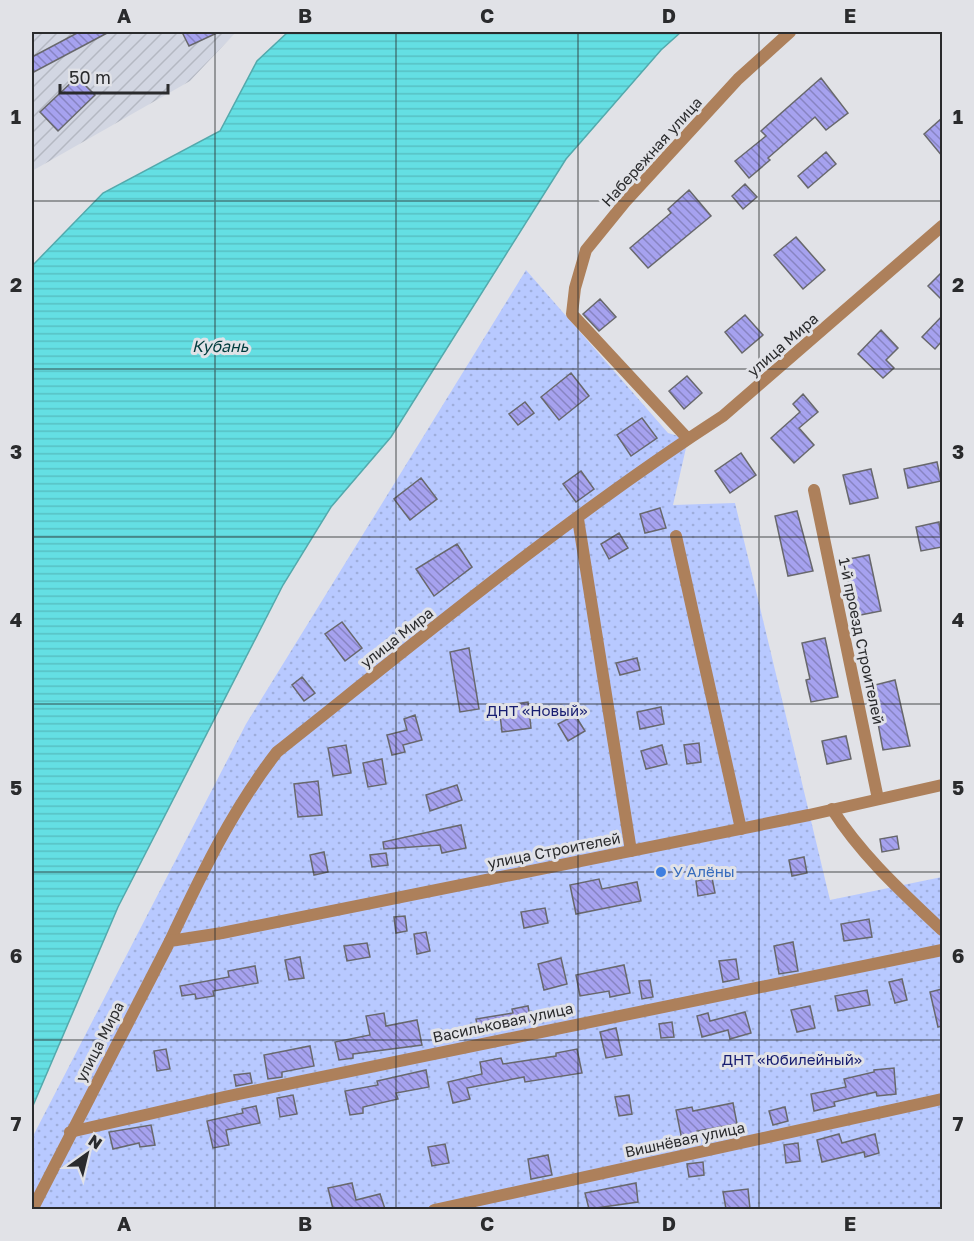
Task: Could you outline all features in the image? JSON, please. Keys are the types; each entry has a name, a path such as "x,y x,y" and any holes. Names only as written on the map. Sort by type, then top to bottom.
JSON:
{"street":[{"name":"Набережная улица","path":"688,439 572,314 575,288 586,250 625,202 738,79 790,32"},
{"name":"улица Мира","path":"32,1209 170,941 208,861 250,786 277,752 490,583 723,416 942,226"},
{"name":"1-й проезд Строителей","path":"814,490 878,799"},
{"path":"578,519 631,851"},
{"path":"676,536 741,829"},
{"name":"улица Строителей","path":"170,941 222,933 741,829 942,785"},
{"path":"832,809 850,837 886,877 942,930"},
{"name":"Васильковая улица","path":"70,1132 304,1080 942,950"},
{"name":"Вишнёвая улица","path":"434,1209 942,1099"}],"shaded area":[{"path":"32,32 236,32 190,81 32,171"}],"green space":[{"path":"526,270 668,433 688,439 673,505 735,503 830,900 942,877 942,1209 32,1209 32,1138 246,724"}],"water":[{"name":"Кубань","path":"288,32 681,32 661,50 566,159 391,437 331,507 283,585 118,907 32,1108 32,266 103,193 220,131 257,61"}],"building":[{"path":"79,32 109,32 32,73 32,57"},
{"path":"182,32 219,32 189,46"},
{"path":"77,77 95,95 58,131 40,112"},
{"path":"821,78 848,113 826,130 815,117 749,178 735,161 766,136 761,131"},
{"path":"942,118 942,156 924,134"},
{"path":"826,152 836,164 808,188 798,176"},
{"path":"745,184 757,197 743,209 732,196"},
{"path":"689,190 711,216 648,268 630,248 671,213 668,209"},
{"path":"796,237 825,270 803,289 774,255"},
{"path":"942,272 942,300 928,286"},
{"path":"600,299 616,317 599,331 583,314"},
{"path":"745,315 763,335 742,353 725,332"},
{"path":"942,316 942,341 935,349 922,337"},
{"path":"881,330 898,348 886,360 894,368 883,378 858,354"},
{"path":"571,373 589,396 559,420 541,397"},
{"path":"687,376 702,393 684,409 669,391"},
{"path":"803,394 818,412 799,428 814,445 794,463 771,438 800,412 793,404"},
{"path":"525,402 534,413 518,425 509,414"},
{"path":"642,418 657,438 631,456 617,435"},
{"path":"741,453 756,475 730,493 715,471"},
{"path":"937,462 941,481 908,488 904,469"},
{"path":"871,469 878,498 850,504 843,475"},
{"path":"581,471 594,489 576,502 563,484"},
{"path":"421,478 437,499 410,520 394,499"},
{"path":"660,508 666,528 645,533 640,514"},
{"path":"797,511 813,571 788,576 775,516"},
{"path":"939,522 942,547 921,551 916,527"},
{"path":"619,533 628,548 609,559 601,544"},
{"path":"457,544 472,567 434,596 416,569"},
{"path":"869,555 881,611 855,616 844,560"},
{"path":"342,622 362,648 345,661 325,634"},
{"path":"825,638 838,697 811,702 806,680 810,679 802,643"},
{"path":"469,648 479,709 460,712 450,652"},
{"path":"637,658 640,670 620,675 616,663"},
{"path":"302,677 315,693 304,701 292,685"},
{"path":"895,680 910,746 883,750 871,686"},
{"path":"528,702 531,728 502,732 499,706"},
{"path":"661,707 664,724 640,729 637,712"},
{"path":"415,715 422,740 403,745 405,752 392,755 387,735 407,730 404,719"},
{"path":"575,715 585,731 568,741 558,724"},
{"path":"846,736 851,759 827,764 822,741"},
{"path":"699,743 701,762 687,764 684,745"},
{"path":"346,745 351,773 333,776 328,748"},
{"path":"662,745 667,764 646,769 641,751"},
{"path":"382,759 386,784 368,787 363,763"},
{"path":"318,781 322,815 298,817 294,784"},
{"path":"457,785 462,800 430,811 426,795"},
{"path":"461,825 466,848 442,853 440,845 384,849 383,842"},
{"path":"897,836 899,849 882,852 880,839"},
{"path":"324,852 328,872 314,875 310,855"},
{"path":"386,853 388,865 372,867 370,855"},
{"path":"804,857 807,873 792,876 789,860"},
{"path":"712,878 715,893 698,896 696,881"},
{"path":"599,879 602,889 637,882 641,901 576,914 570,885"},
{"path":"545,908 548,923 524,928 521,912"},
{"path":"405,916 407,931 396,933 394,917"},
{"path":"869,919 872,937 844,941 841,924"},
{"path":"426,932 430,951 417,954 414,934"},
{"path":"793,942 798,971 779,974 774,946"},
{"path":"367,943 370,957 347,961 344,946"},
{"path":"300,957 304,978 289,980 285,960"},
{"path":"561,958 567,984 544,990 538,964"},
{"path":"736,959 739,979 723,982 719,961"},
{"path":"624,965 630,993 610,997 609,991 580,996 576,975"},
{"path":"255,966 258,983 213,991 214,996 196,999 195,994 182,996 180,986 229,977 228,971"},
{"path":"902,979 907,1000 895,1003 889,982"},
{"path":"650,980 653,997 642,999 639,981"},
{"path":"942,989 942,1026 938,1027 930,992"},
{"path":"867,990 870,1005 838,1011 835,996"},
{"path":"528,1006 531,1022 479,1034 476,1019 513,1013 512,1009"},
{"path":"810,1006 815,1028 797,1032 791,1010"},
{"path":"745,1012 751,1033 730,1039 728,1030 702,1037 697,1016 708,1013 710,1021"},
{"path":"384,1013 386,1026 417,1020 422,1045 353,1054 353,1058 339,1060 335,1042 370,1035 366,1016"},
{"path":"672,1022 674,1037 661,1038 659,1024"},
{"path":"616,1028 622,1055 606,1058 600,1032"},
{"path":"310,1046 314,1066 282,1072 282,1077 268,1079 264,1055"},
{"path":"166,1049 170,1069 157,1071 154,1051"},
{"path":"577,1049 582,1073 525,1082 524,1077 467,1088 470,1099 453,1103 448,1082 482,1074 480,1062 501,1058 503,1064 556,1056 556,1053"},
{"path":"894,1068 896,1094 877,1096 876,1092 834,1102 835,1106 814,1111 811,1094 846,1087 844,1079 874,1072 874,1070"},
{"path":"426,1070 429,1087 396,1093 398,1099 363,1107 363,1113 350,1115 345,1091 378,1085 377,1081"},
{"path":"250,1073 252,1083 236,1086 234,1075"},
{"path":"293,1095 297,1114 280,1117 277,1098"},
{"path":"629,1095 632,1114 619,1116 615,1097"},
{"path":"733,1103 737,1124 697,1131 699,1142 683,1145 676,1110 692,1107 693,1111"},
{"path":"256,1106 260,1123 226,1130 229,1145 213,1148 207,1121 243,1113 242,1109"},
{"path":"785,1107 788,1121 773,1125 769,1111"},
{"path":"151,1125 155,1145 140,1147 139,1143 113,1149 109,1132"},
{"path":"839,1134 842,1143 875,1134 879,1153 865,1157 864,1152 822,1162 817,1140"},
{"path":"798,1143 800,1161 786,1163 784,1145"},
{"path":"445,1144 449,1163 432,1166 428,1147"},
{"path":"548,1155 552,1175 531,1179 528,1159"},
{"path":"703,1162 704,1175 689,1177 687,1164"},
{"path":"352,1183 356,1200 380,1194 385,1209 333,1209 328,1188"},
{"path":"636,1183 638,1202 589,1209 585,1193"},
{"path":"748,1189 750,1209 726,1209 723,1192"}],"place":[{"name":"У Алёны","path":"661,872"}],"park label":[{"name":"ДНТ «Новый»","path":"537,711"},
{"name":"ДНТ «Юбилейный»","path":"792,1060"}]}
